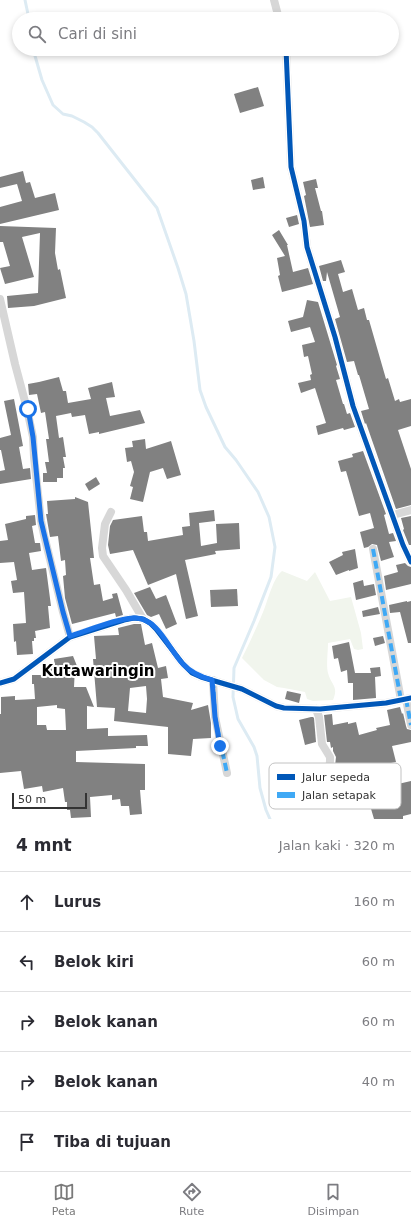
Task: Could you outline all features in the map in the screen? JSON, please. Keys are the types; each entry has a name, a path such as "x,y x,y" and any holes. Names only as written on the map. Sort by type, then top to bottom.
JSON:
{"street":[{"path":"274,0 277,12"},
{"path":"286,56 291,168 304,221 307,247 337,344 353,406 403,545 411,562"},
{"path":"0,299 15,364 28,409 33,437 38,493 44,535 70,636"},
{"path":"392,515 411,510"},
{"path":"111,512 105,524 102,548 103,556 143,619"},
{"path":"373,549 411,725"},
{"path":"0,683 14,679 70,636 134,618 143,619 150,623 192,673 242,689 276,706 284,708 316,709 386,703 406,699"},
{"path":"215,681 215,717 227,773"},
{"path":"316,709 319,717 322,744 330,757 330,763"}],"shaded area":[{"path":"282,571 307,581 315,572 330,601 351,597 361,633 363,649 354,649 350,639 328,643 327,670 335,688 333,700 313,701 307,699 305,692 277,687 264,680 242,658 263,612 275,580"}],"building":[{"path":"258,87 264,106 240,113 234,94"},
{"path":"23,171 26,183 30,182 35,198 55,193 59,210 0,224 0,207 22,201 17,184 0,188 0,177"},
{"path":"263,177 265,188 253,190 251,180"},
{"path":"316,179 318,188 315,188 322,211 324,225 310,227 303,182"},
{"path":"297,215 299,224 289,227 286,218"},
{"path":"0,226 56,228 55,253 66,298 34,306 8,308 7,296 38,293 40,233 22,237 34,277 5,284 0,268 10,266 3,242 0,242"},
{"path":"279,230 288,245 293,272 308,268 313,284 282,292 278,276 280,275 277,258 285,256 272,235"},
{"path":"341,260 345,272 338,274 343,292 352,289 358,310 364,308 367,320 369,320 386,379 388,378 395,401 399,399 400,402 411,399 411,426 398,430 411,469 411,505 396,509 361,411 369,409 354,361 347,362 335,319 340,317 327,272 326,281 323,281 319,266"},
{"path":"307,300 318,302 337,365 340,379 336,380 343,404 347,414 350,413 355,427 344,430 343,428 318,435 316,426 326,423 315,388 301,393 298,383 311,380 310,375 312,374 308,356 304,357 302,345 315,342 310,327 291,332 288,321 303,317"},
{"path":"59,377 63,391 66,391 68,403 91,399 88,388 112,382 115,397 106,398 110,416 140,410 145,423 99,434 99,432 89,434 85,415 72,417 71,413 56,416 59,438 63,437 66,457 63,457 65,468 63,468 63,478 57,478 57,482 43,482 43,473 47,473 45,462 49,462 46,439 49,439 45,412 41,413 37,394 29,395 28,384"},
{"path":"14,399 23,446 19,447 23,469 30,468 31,479 0,484 0,471 5,470 0,450 0,438 11,435 4,401"},
{"path":"145,439 146,449 171,441 181,475 167,479 163,468 150,472 143,502 130,499 133,487 130,486 134,472 131,461 127,462 125,448 133,447 132,441"},
{"path":"363,451 386,514 384,515 389,534 393,533 396,541 389,542 394,557 381,561 377,545 372,544 364,548 360,532 374,528 370,513 359,516 346,471 341,472 338,461 353,457 352,454"},
{"path":"96,477 100,484 89,491 85,484"},
{"path":"75,497 88,502 94,558 90,558 94,585 100,584 103,601 113,598 112,594 117,593 123,615 116,617 115,613 72,624 65,598 63,576 66,575 65,560 61,561 58,536 50,537 46,514 48,514 47,501 75,499"},
{"path":"214,510 215,521 199,523 201,546 217,543 216,524 239,523 240,549 215,551 216,554 185,560 198,616 186,619 176,574 148,585 133,550 110,554 108,545 110,526 113,520 142,516 144,532 147,532 148,541 183,535 182,527 190,526 189,513"},
{"path":"35,515 36,525 32,526 35,543 40,543 41,551 29,553 32,570 46,568 51,606 48,606 50,628 35,631 36,638 32,641 33,654 17,655 16,641 14,642 13,624 26,623 24,592 13,593 11,581 17,580 14,562 0,563 0,541 8,540 5,524 26,519 26,516"},
{"path":"411,516 411,545 409,545 403,530 401,518"},
{"path":"355,549 358,568 336,575 329,562 343,555 342,552"},
{"path":"405,563 411,567 411,584 386,590 384,576 398,572 396,565"},
{"path":"363,580 364,586 374,584 376,595 356,600 353,583"},
{"path":"150,587 156,599 166,595 177,624 166,629 159,614 151,617 147,615 134,593"},
{"path":"237,589 238,606 211,607 210,590"},
{"path":"411,601 411,643 408,643 400,612 390,613 389,605"},
{"path":"378,607 380,614 363,617 362,611"},
{"path":"141,624 145,645 152,643 158,668 166,666 168,678 161,679 163,697 193,703 191,710 208,705 211,723 211,738 193,739 191,756 168,754 168,727 114,721 115,708 97,707 93,659 96,659 94,636 119,635 118,628","holes":["146,686 146,713 128,711 130,688"]},
{"path":"383,636 385,643 375,646 373,638"},
{"path":"349,642 355,673 371,673 370,668 380,667 381,676 375,677 376,698 353,700 353,683 348,683 347,670 341,672 338,658 334,659 332,646"},
{"path":"73,656 77,666 75,667 74,687 86,687 94,707 87,706 87,729 108,728 108,736 147,735 148,746 76,751 76,762 145,764 145,790 140,790 142,814 130,815 129,806 121,806 120,799 112,800 112,795 90,797 91,817 71,818 70,810 67,810 67,802 65,802 63,788 43,792 42,786 24,789 21,771 0,773 1,697 15,696 15,700 35,699 32,675 46,675 47,669 55,668 54,659","holes":["57,705 57,708 65,709 66,730 47,730 46,725 37,725 37,707"]},
{"path":"287,691 301,694 299,703 285,699"},
{"path":"400,707 407,729 411,730 411,742 392,746 396,762 335,763 336,757 333,747 331,748 330,742 327,742 324,715 332,714 333,725 356,722 359,735 377,730 376,728 390,725 387,710"},
{"path":"311,717 314,718 316,742 305,745 299,720"},
{"path":"411,781 411,814 403,816 403,819 374,819 371,809 401,809 401,783"}],"waterway":[{"path":"25,0 28,12"},
{"path":"35,56 42,80 53,105 63,114 72,116 92,127 157,208 186,294 200,390 206,407 225,447 258,492 269,517 275,547 271,577 234,668 233,697 238,719 254,747 257,756 260,788 270,819"}],"marked path":[{"path":"373,549 401,700"},
{"path":"213,680 215,717 227,773"},
{"path":"406,699 411,725"}],"cycle path":[{"path":"286,56 291,167 304,221 307,247 335,337 353,406 403,545 411,562"},
{"path":"0,683 14,679 70,637 134,618 143,619 150,623 192,673 242,689 276,706 284,708 320,709 386,703 411,698"}],"district":[{"name":"Kutawaringin","path":"98,671"}],"route":[{"path":"28,409 33,437 41,521 70,636 134,618 143,619 150,623 192,673 212,680 215,717 220,746"}]}
